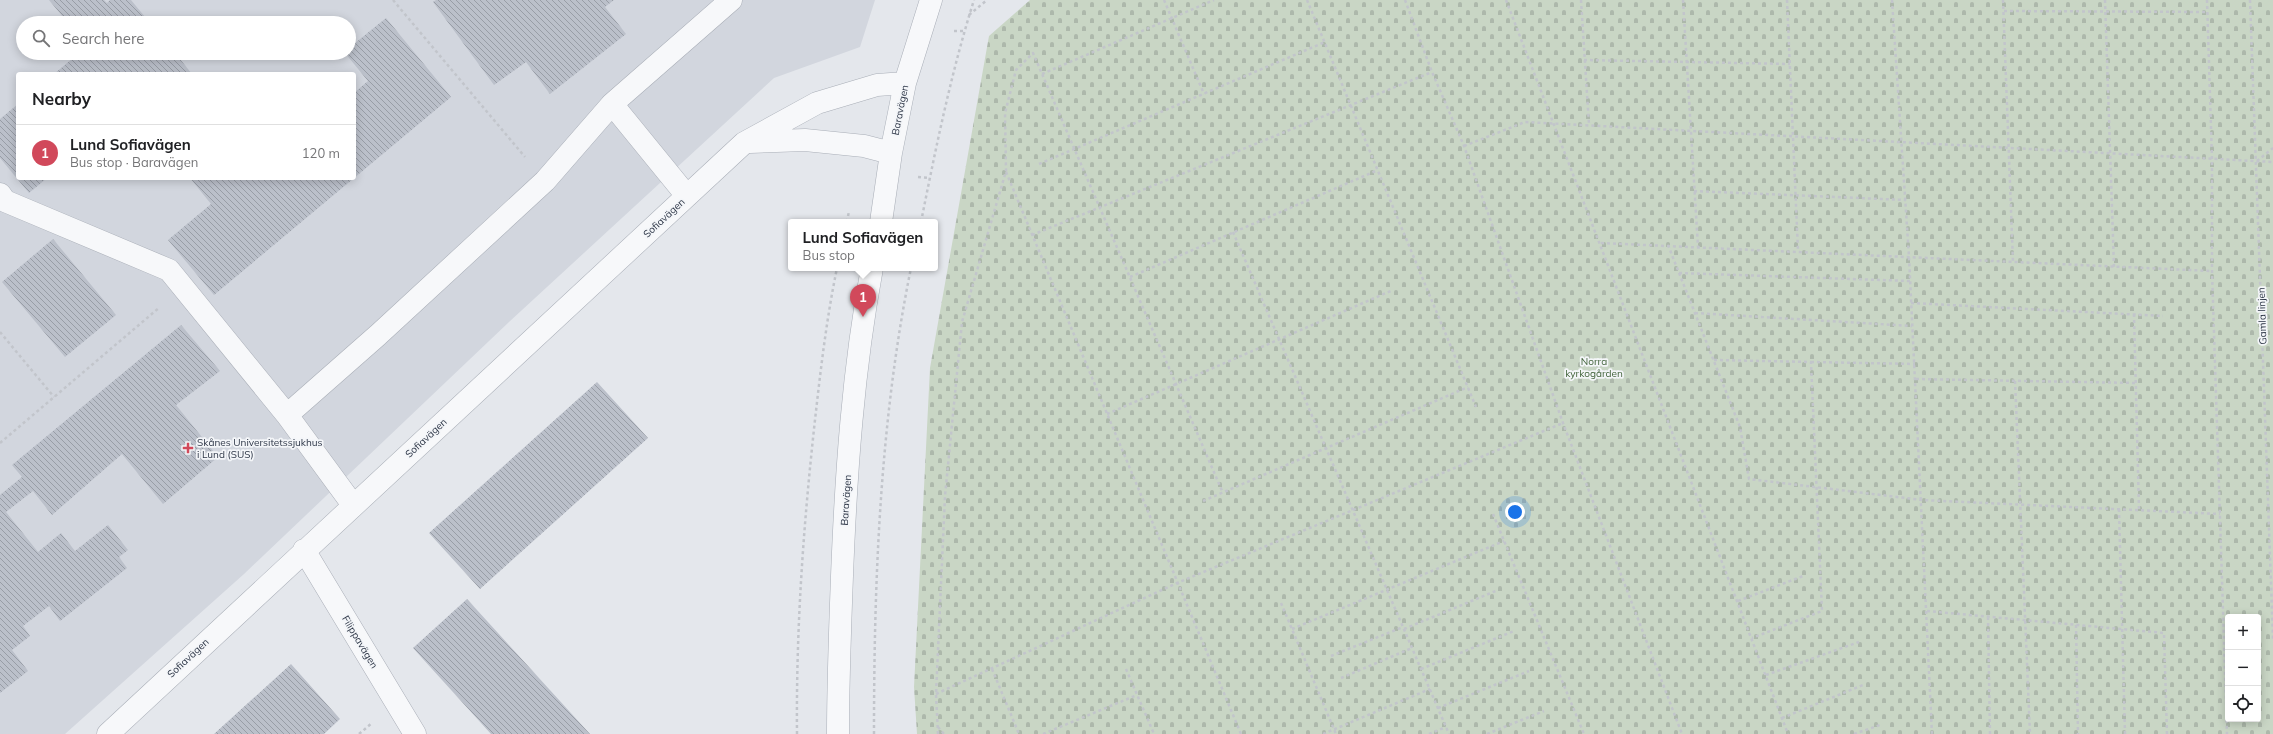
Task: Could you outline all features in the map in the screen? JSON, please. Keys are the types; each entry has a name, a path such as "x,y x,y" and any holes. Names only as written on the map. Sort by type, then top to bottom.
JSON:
{"street":[{"path":"287,415 378,335 545,181 612,104 731,0"},
{"name":"Baravägen","path":"881,219 891,153 905,82 931,0"},
{"name":"Sofiavägen","path":"108,734 304,550 744,143 817,103 877,85 905,82"},
{"path":"612,104 687,196"},
{"path":"744,143 805,140 864,146 891,153"},
{"path":"0,194 5,201 169,270 287,415 353,505"},
{"name":"Baravägen","path":"838,734 838,693 845,501 856,364 872,271"},
{"name":"Filippavägen","path":"304,550 415,734"}],"path":[{"path":"393,0 545,181"},
{"path":"921,219 940,128 974,0"},
{"path":"969,16 987,0"},
{"path":"1164,0 1204,94"},
{"path":"1042,74 1214,0"},
{"path":"1307,0 1352,104 1476,407"},
{"path":"1405,0 1432,72 1464,146 1563,423 1682,734"},
{"path":"1506,0 1601,243 1788,734"},
{"path":"1580,0 1589,125"},
{"path":"1683,0 1698,247"},
{"path":"1787,0 1798,252"},
{"path":"1892,0 1906,200 1916,379 1932,734"},
{"path":"2003,0 2012,262"},
{"path":"2105,0 2114,267"},
{"path":"2207,0 2212,159 2212,271 2228,734"},
{"name":"Gamla linjen","path":"2250,0 2257,161 2273,639"},
{"path":"2004,11 2208,12"},
{"path":"1039,164 1325,42"},
{"path":"938,734 936,694 945,496 962,322 1006,171 1004,113 1016,70 1033,53 1223,493"},
{"path":"1584,60 1790,64"},
{"path":"1032,234 1432,72"},
{"path":"1464,146 1525,122 2273,162"},
{"path":"2257,161 2273,148"},
{"path":"1130,277 1378,170"},
{"path":"1006,171 1241,734"},
{"path":"1694,191 1906,200"},
{"path":"1233,232 1449,734"},
{"path":"1601,243 2212,271"},
{"path":"1668,245 1740,427 1749,479 1922,500 2220,514"},
{"path":"797,734 796,662 807,500 822,358 836,271"},
{"path":"874,734 874,636 883,487 900,321 910,271"},
{"path":"1679,273 1910,280"},
{"path":"0,443 184,287"},
{"path":"1107,414 1393,290"},
{"path":"1911,303 2163,316"},
{"path":"1694,313 1912,326"},
{"path":"2134,314 2139,510"},
{"path":"0,332 54,397"},
{"path":"1714,360 1915,364"},
{"path":"1752,638 1822,612 1811,362"},
{"path":"1916,379 2136,383"},
{"path":"2015,381 2030,734"},
{"path":"1203,502 1468,387"},
{"path":"936,694 1177,583 1563,423"},
{"path":"2267,454 2273,454"},
{"path":"2119,509 2124,629 2125,734"},
{"path":"1493,514 1584,734"},
{"path":"1292,629 1504,541"},
{"path":"1738,601 1803,576"},
{"path":"1331,656 1498,590"},
{"path":"1281,603 1336,734"},
{"path":"1927,611 2164,633 2167,734"},
{"path":"1988,617 1990,734"},
{"path":"2076,625 2078,734"},
{"path":"1421,669 1514,631"},
{"path":"1766,675 1859,642"},
{"path":"1341,678 1412,648"},
{"path":"992,668 1020,734"},
{"path":"1126,669 1154,734"},
{"path":"1438,708 1529,671"},
{"path":"1782,718 1863,685"},
{"path":"1323,734 1430,689"},
{"path":"1043,734 1137,695"},
{"path":"1487,734 1544,710"},
{"path":"1854,734 1880,724"},
{"path":"938,727 944,734"},
{"path":"1429,734 1446,727"}],"shaded area":[{"name":"Skånes Universitetssjukhus i Lund (SUS)","path":"0,0 875,0 860,47 774,78 509,322 244,574 65,734 0,734"}],"green space":[{"name":"Norra kyrkogården","path":"1030,0 2273,0 2273,734 917,734 914,687 930,368 989,36"}],"building":[{"path":"49,0 104,0 107,3 110,0 131,0 144,16 62,16"},
{"path":"436,0 614,0 605,7 626,34 550,94 526,62 494,85 433,2"},
{"path":"386,18 451,97 356,176 356,91 368,81 351,60 356,60 356,42"},
{"path":"71,60 181,60 190,72 56,72"},
{"path":"16,106 16,177 0,158 0,119"},
{"path":"18,180 45,180 29,193"},
{"path":"192,180 352,180 214,295 168,240 211,204"},
{"path":"53,239 116,315 65,357 2,282"},
{"path":"181,325 220,371 176,405 218,457 163,504 122,454 52,515 33,491 6,512 38,552 61,533 75,551 108,525 128,550 119,557 127,568 60,621 49,606 23,626 30,636 12,650 28,671 0,693 0,495 22,477 12,465"},
{"path":"597,382 648,438 480,589 429,533"},
{"path":"467,599 590,734 491,734 413,648"},
{"path":"291,664 340,719 324,734 214,734"}],"place":[{"name":"Lund Sofiavägen","path":"863,317"},
{"name":"Skånes Universitetssjukhus i Lund (SUS)","path":"188,448"}]}
